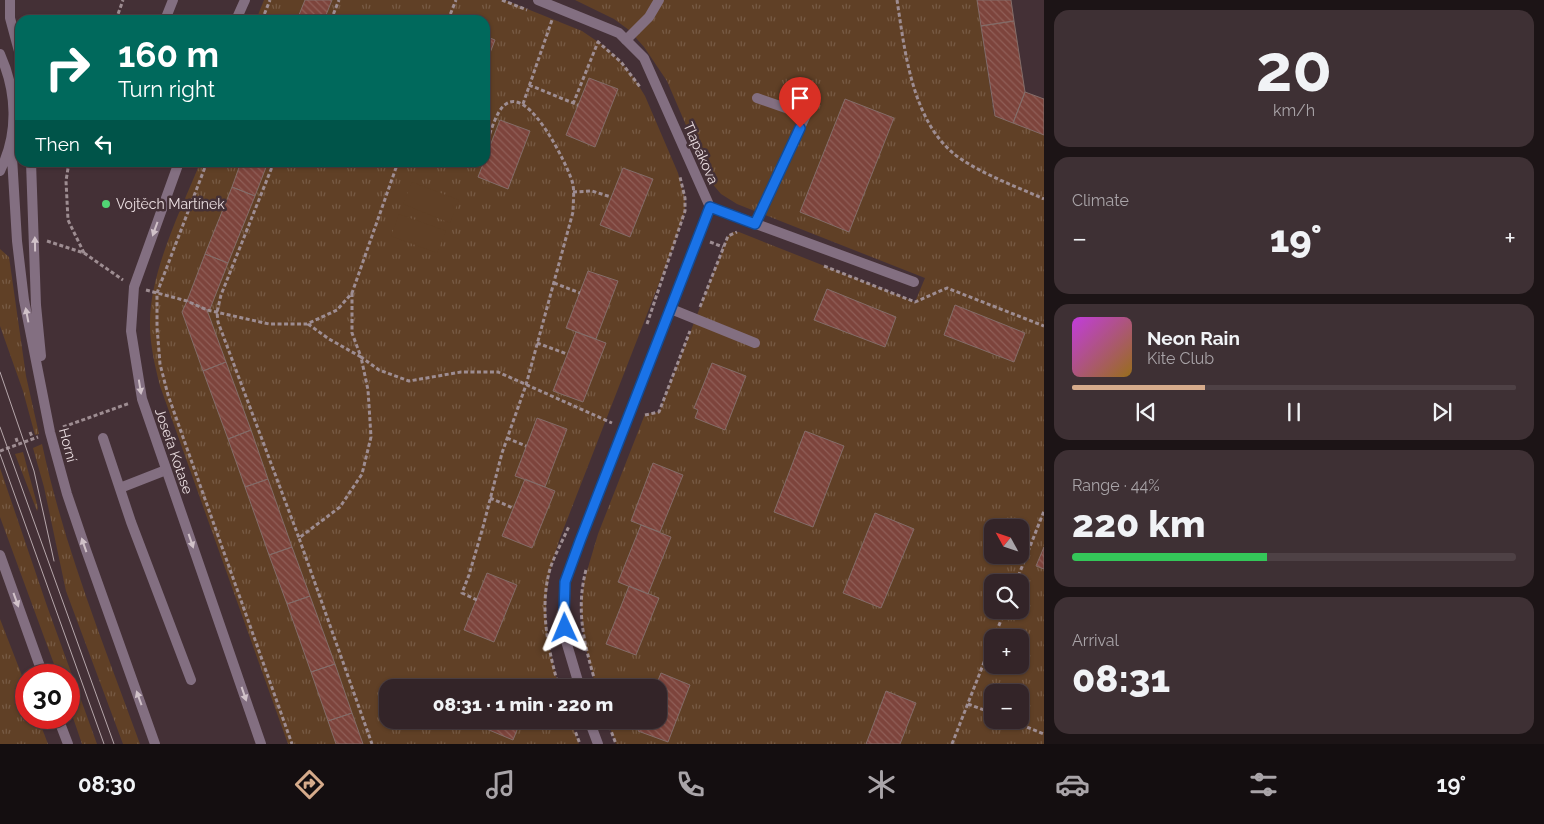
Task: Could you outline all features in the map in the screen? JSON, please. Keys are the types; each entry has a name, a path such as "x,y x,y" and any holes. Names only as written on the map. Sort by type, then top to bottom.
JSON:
{"street":[{"path":"10,0 10,18 15,36"},
{"path":"167,15 173,0"},
{"path":"238,15 244,0"},
{"name":"Tlapákova","path":"538,0 619,33 644,58 710,207 565,582 564,614 566,641 577,679"},
{"path":"626,40 649,17 659,0"},
{"path":"0,54 9,77 14,102 11,140 0,172"},
{"path":"755,224 806,115 757,98"},
{"name":"Horní","path":"11,140 17,241 24,300 67,494 156,744"},
{"path":"31,167 36,305 54,430"},
{"name":"Josefa Kotase","path":"174,167 134,287 131,331 142,399 261,744"},
{"path":"710,207 914,282"},
{"path":"671,309 755,343"},
{"path":"103,438 191,680"},
{"path":"120,488 166,470"},
{"path":"0,554 39,664"},
{"path":"62,729 68,744"},
{"path":"592,729 598,744"}],"path":[{"path":"118,15 123,0"},
{"path":"264,15 270,0"},
{"path":"333,15 339,0"},
{"path":"450,15 456,0"},
{"path":"502,0 536,13"},
{"path":"897,0 908,69 920,104 942,141 957,156 981,170 1044,199"},
{"path":"544,16 560,22"},
{"path":"523,104 553,20"},
{"path":"594,39 621,62 641,90"},
{"path":"529,85 575,105 598,42"},
{"path":"477,600 462,593 469,575 507,438 526,384 573,212 573,183 562,155 534,113 523,104 514,101 506,103 500,111 490,138"},
{"path":"68,167 66,181 68,220 84,253"},
{"path":"205,167 157,293 160,364 168,395 292,744"},
{"path":"272,167 216,312 218,322 299,538 372,744"},
{"path":"299,538 340,507 362,474 371,437 368,390 361,357 352,334 352,293 396,167"},
{"path":"644,332 685,210 685,198 678,173"},
{"path":"573,192 592,191 611,198"},
{"path":"642,423 645,414 659,412 728,236 733,232 739,232"},
{"path":"43,240 84,253 134,287 187,300 207,310 268,324 307,324 337,310 352,293"},
{"path":"706,240 724,247"},
{"path":"822,266 915,302 947,288 1044,326"},
{"path":"554,283 580,293"},
{"path":"307,324 379,370 409,381 461,372 498,372 613,423 609,432"},
{"path":"537,343 567,354"},
{"path":"54,430 142,399"},
{"path":"30,432 32,439"},
{"path":"0,452 38,436"},
{"path":"16,438 18,444"},
{"path":"507,438 526,446"},
{"path":"490,498 513,508"},
{"path":"1019,574 1044,511"},
{"path":"557,679 547,634 545,610 547,580 570,522"},
{"path":"589,562 581,607 584,642 594,679"},
{"path":"952,744 984,663"},
{"path":"968,704 984,711"},
{"path":"1029,728 1044,734"},
{"path":"574,729 580,744"},
{"path":"610,729 616,744"}],"green space":[{"path":"264,0 505,0 582,31 604,46 621,62 645,96 678,173 685,198 685,211 672,250 560,538 554,558 549,577 546,612 547,630 557,679 379,679 379,729 573,729 579,744 288,744 160,386 152,348 150,325 151,305 160,263 198,167 490,167 490,15 258,15"},
{"path":"575,0 977,0 994,115 1044,135 1044,744 616,744 610,729 667,729 667,679 594,679 584,641 581,607 584,581 598,534 645,414 659,412 728,236 733,232 739,232 915,302 925,278 737,204 721,194 710,181 667,81 644,47 629,30 614,19"},
{"path":"412,182 459,200 450,223 403,204"},
{"path":"399,214 446,231 437,253 391,236"},
{"path":"0,249 9,257 26,376 39,434 35,435 23,391 0,326"},
{"path":"42,444 73,558 140,744 123,744 66,591 44,487 33,448"},
{"path":"23,452 38,508 37,511 15,454"},
{"path":"0,468 68,664 54,664 0,517"},
{"path":"0,619 17,664 15,664 15,729 42,729 48,744 0,744"},
{"path":"80,697 97,744 82,744 77,729 80,729"}],"building":[{"path":"305,0 332,0 326,15 299,15"},
{"path":"977,0 1011,0 1014,21 981,26"},
{"path":"1014,21 1025,92 1013,123 995,116 981,26"},
{"path":"490,38 495,40 490,53"},
{"path":"589,78 618,89 595,147 566,135"},
{"path":"1025,92 1044,99 1044,135 1013,123"},
{"path":"845,99 894,118 849,232 800,212"},
{"path":"500,120 530,131 508,189 478,177 482,167 490,167 490,146"},
{"path":"239,167 266,167 255,196 232,187"},
{"path":"623,168 653,179 630,237 600,225"},
{"path":"232,187 255,196 228,263 205,254"},
{"path":"205,254 228,263 210,309 207,310 187,301"},
{"path":"588,271 618,281 596,339 566,328"},
{"path":"827,289 896,317 885,347 814,320"},
{"path":"187,301 207,310 226,362 203,371 182,312"},
{"path":"955,305 1025,333 1014,362 944,335"},
{"path":"576,332 606,343 583,402 553,391"},
{"path":"226,362 251,430 228,439 203,371"},
{"path":"712,363 746,376 725,430 695,418 698,410 694,408"},
{"path":"537,418 567,429 545,487 515,476"},
{"path":"251,430 268,479 245,487 228,439"},
{"path":"805,431 844,446 813,527 774,512"},
{"path":"653,463 683,475 660,532 631,521"},
{"path":"268,479 292,547 269,555 245,487"},
{"path":"525,479 555,491 532,548 502,536"},
{"path":"875,513 914,529 881,608 843,593"},
{"path":"641,525 671,537 648,594 618,582"},
{"path":"292,547 310,596 287,604 269,555"},
{"path":"1044,547 1044,569 1036,566"},
{"path":"487,573 517,585 494,642 464,630"},
{"path":"629,586 659,598 636,655 606,644"},
{"path":"310,596 335,664 311,672 287,604"},
{"path":"335,664 352,713 328,721 311,672"},
{"path":"661,673 690,685 668,742 638,731 639,729 667,729 667,679 659,679"},
{"path":"886,691 916,703 900,744 866,744"},
{"path":"352,713 363,744 336,744 328,721"},
{"path":"487,729 517,729 513,740"}],"tram line":[{"path":"0,372 34,471 54,561"},
{"path":"0,427 114,744"},
{"path":"0,454 104,744"}],"place":[{"name":"Vojtěch Martínek","path":"106,204"}],"route":[{"path":"565,628 565,582 710,207 755,224 800,128"}]}
